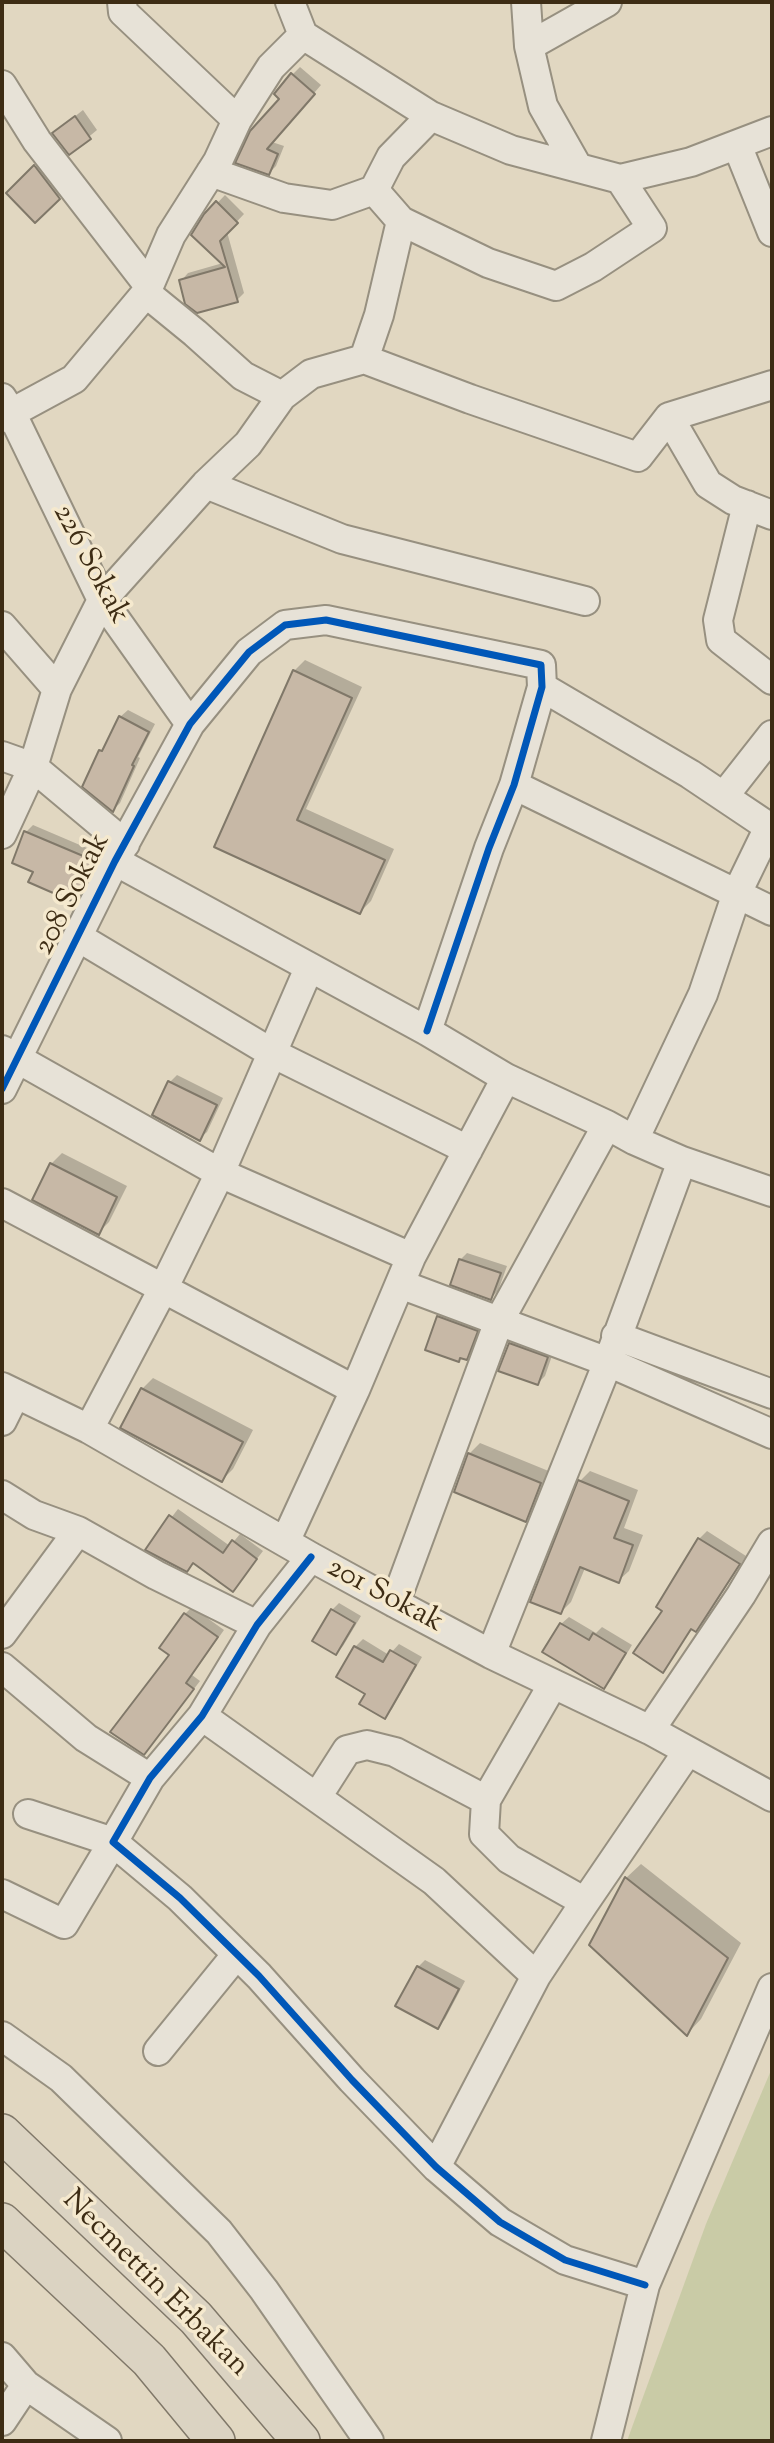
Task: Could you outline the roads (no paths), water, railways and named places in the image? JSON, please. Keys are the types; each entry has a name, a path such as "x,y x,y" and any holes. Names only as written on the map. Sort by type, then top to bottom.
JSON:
{"main road":[{"name":"Necmettin Erbakan","path":"2,2133 196,2318 301,2441"},
{"name":"Necmettin Erbakan","path":"2,2222 149,2360 216,2441"}],"street":[{"path":"290,2 303,35 431,116 511,150 620,179 691,162 772,131"},
{"path":"526,2 529,46 542,106 577,166"},
{"path":"529,46 607,2"},
{"path":"130,5 237,120"},
{"path":"5,409 74,379 147,289 171,235 211,172 237,120 271,67 303,35"},
{"path":"2,85 37,141 147,289 243,376 282,396"},
{"path":"211,172 284,198 332,205 374,190 391,157 431,116"},
{"path":"737,145 772,232"},
{"path":"374,190 401,221 488,263 555,286 593,267 652,228 620,179"},
{"path":"364,359 379,315 401,221"},
{"path":"2,835 33,767 57,690 102,600 206,484 248,444 282,396 312,374 364,359 638,457 669,417 772,384"},
{"name":"226 Sokak","path":"5,409 102,600 190,724"},
{"path":"669,417 708,484 733,500 760,510 718,620 721,640 772,680"},
{"path":"206,484 342,539 585,601"},
{"name":"208 Sokak","path":"2,1089 9,1055 78,937 190,724 249,652 285,625 327,620 541,665 542,687"},
{"path":"2,626 57,690"},
{"path":"427,1031 489,848 514,785 542,687 690,774 770,828 737,893 703,994 634,1140"},
{"path":"723,796 772,735"},
{"path":"2,756 33,767 120,853 309,968 427,1031 506,1078 634,1140 682,1161 772,1192"},
{"path":"514,785 772,912"},
{"path":"78,937 272,1053 468,1150"},
{"path":"89,1429 163,1289 220,1173 309,968"},
{"path":"9,1055 220,1173 411,1258"},
{"path":"285,1542 355,1390 411,1258 506,1078"},
{"path":"395,1603 499,1321 607,1125"},
{"path":"491,1654 612,1349 682,1161"},
{"path":"2,1203 355,1390"},
{"path":"400,1284 499,1321 612,1349 772,1394"},
{"path":"612,1349 772,1434"},
{"path":"2,1421 8,1391"},
{"name":"201 Sokak","path":"8,1391 89,1429 311,1558 395,1603 491,1654 650,1730 772,1797"},
{"path":"2,1495 34,1515 78,1531 156,1575 257,1625"},
{"path":"2,1634 78,1531"},
{"path":"650,1730 741,1595 772,1543"},
{"path":"2,1894 64,1924 150,1778 202,1716 257,1625 311,1558"},
{"path":"2,1667 86,1738 150,1778"},
{"path":"553,1684 486,1800 484,1834 509,1859 585,1902"},
{"path":"202,1716 434,1881 536,1976"},
{"path":"317,1797 347,1749 368,1745 395,1752 486,1800"},
{"path":"436,2166 536,1976 688,1751"},
{"path":"28,1814 113,1842 180,1898 237,1954 352,2080 436,2166 500,2222 565,2260 645,2285"},
{"path":"158,2051 237,1954"},
{"path":"606,2441 645,2285 772,1988"},
{"path":"2,2036 61,2078 219,2232 264,2290 369,2441"},
{"path":"2,2357 26,2385 107,2441"},
{"path":"2,2421 26,2385"}]}
